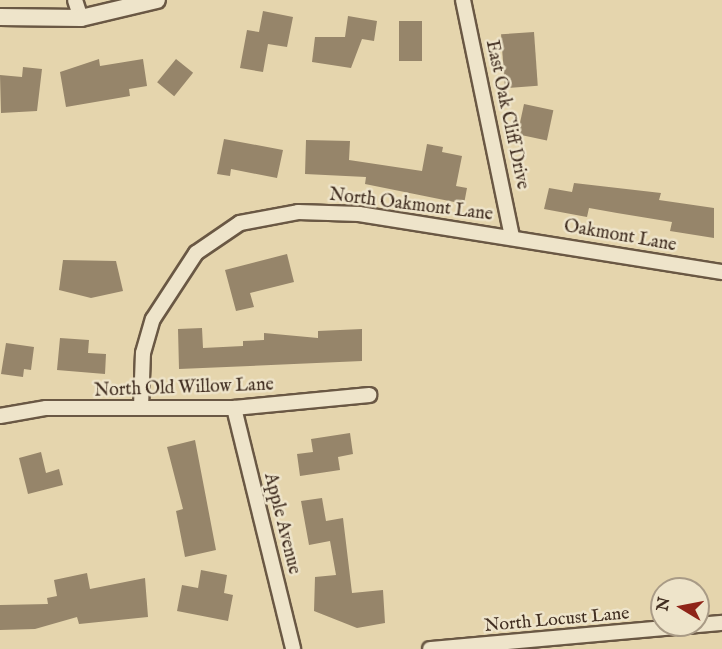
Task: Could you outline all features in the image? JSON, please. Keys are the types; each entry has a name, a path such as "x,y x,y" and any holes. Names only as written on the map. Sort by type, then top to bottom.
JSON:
{"street":[{"path":"75,0 81,18"},
{"path":"0,17 81,18 157,0"},
{"name":"East Oak Cliff Drive","path":"463,0 512,237"},
{"name":"North Oakmont Lane","path":"141,407 143,352 153,319 196,253 240,224 298,212 359,214 512,237"},
{"name":"Oakmont Lane","path":"512,237 722,272"},
{"name":"North Old Willow Lane","path":"0,416 46,408 234,408 369,395"},
{"name":"Apple Avenue","path":"234,408 293,649"},
{"name":"North Locust Lane","path":"430,649 722,623"}],"building":[{"path":"263,11 293,17 287,47 268,44 263,72 240,68 247,30 259,32"},
{"path":"348,16 377,21 374,41 362,39 351,68 312,62 315,37 345,37"},
{"path":"399,21 422,21 422,61 399,61"},
{"path":"534,32 538,86 505,88 501,34"},
{"path":"99,59 100,66 143,59 147,86 129,89 130,96 66,107 60,72"},
{"path":"176,59 193,73 174,96 157,82"},
{"path":"23,67 42,69 37,111 1,113 0,75 22,77"},
{"path":"524,104 553,110 547,141 518,134"},
{"path":"224,139 283,150 277,178 231,169 230,176 217,174"},
{"path":"306,140 350,141 349,160 422,171 427,144 443,147 442,152 462,156 456,186 467,188 464,204 365,184 366,177 305,174"},
{"path":"574,183 661,193 659,200 714,208 714,238 670,231 672,222 589,208 587,217 544,209 549,188 572,192"},
{"path":"287,254 294,282 250,293 254,307 236,311 225,270"},
{"path":"63,260 116,261 123,291 91,298 59,290"},
{"path":"202,328 203,348 243,346 243,341 264,340 264,333 318,338 318,331 362,329 362,361 179,369 178,329"},
{"path":"60,338 89,340 88,353 106,354 105,374 57,370"},
{"path":"6,343 34,347 31,370 24,369 23,377 1,374"},
{"path":"350,433 353,454 338,457 340,470 300,476 297,454 313,452 311,439"},
{"path":"195,440 216,550 185,557 176,511 183,509 167,447"},
{"path":"41,452 46,473 59,469 63,485 28,494 19,458"},
{"path":"322,498 326,521 343,518 352,593 383,590 385,623 357,628 314,611 315,577 336,575 330,541 309,545 301,501"},
{"path":"201,570 227,575 224,593 233,595 228,621 177,611 182,585 198,588"},
{"path":"87,573 90,589 145,578 148,617 79,624 77,617 35,629 0,630 0,605 48,604 47,598 57,596 54,580"}]}
